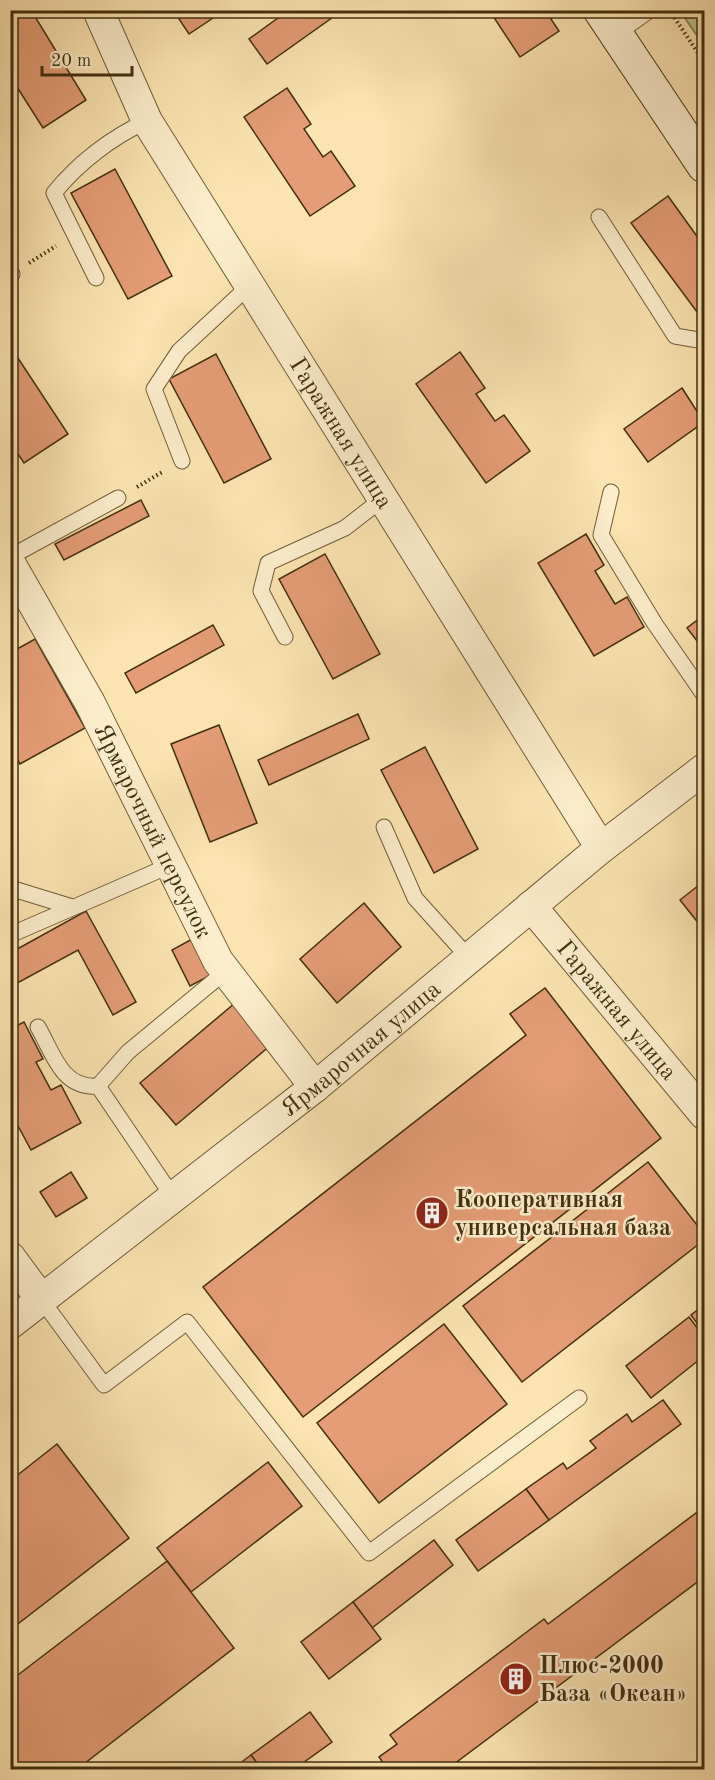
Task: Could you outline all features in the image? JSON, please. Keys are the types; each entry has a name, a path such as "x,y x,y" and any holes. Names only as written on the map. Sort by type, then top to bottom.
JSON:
{"main road":[{"path":"608,22 705,166"}],"street":[{"name":"Гаражная улица","path":"98,10 147,121 381,500 600,848"},
{"name":"Ярмарочный переулок","path":"11,565 90,703 226,971 315,1087"},
{"name":"Ярмарочная улица","path":"10,1324 315,1087 600,848 705,769"},
{"name":"Гаражная улица","path":"531,906 705,1114"},
{"path":"10,1257 41,1299"}],"lane":[{"path":"608,22 650,10"},
{"path":"96,278 54,193 68,176 123,132 147,121"},
{"path":"599,217 675,336 705,341"},
{"path":"182,461 154,389 179,351 249,286"},
{"path":"611,492 601,536 655,624 705,695"},
{"path":"11,565 118,498"},
{"path":"285,637 261,591 268,563 345,528 381,500"},
{"path":"384,827 415,898 469,958"},
{"path":"10,935 171,865"},
{"path":"10,888 72,907"},
{"path":"38,1027 67,1078 83,1087 98,1086 128,1052 226,971"},
{"path":"98,1086 173,1197"},
{"path":"41,1299 104,1385 187,1322 369,1553 579,1398"}],"path":[{"path":"670,10 705,62"},
{"path":"11,274 74,234"},
{"path":"118,498 182,461"}],"green space":[{"path":"680,11 704,11 704,46"}],"building":[{"path":"10,10 31,10 86,100 43,128 10,76"},
{"path":"173,10 225,10 189,34"},
{"path":"289,10 343,10 267,64 249,39"},
{"path":"489,10 545,10 559,31 520,57"},
{"path":"287,88 311,124 304,129 323,157 331,151 355,186 310,216 244,117"},
{"path":"115,169 172,276 128,299 71,193"},
{"path":"668,196 704,246 704,313 700,316 631,223"},
{"path":"10,346 68,434 24,463 10,442"},
{"path":"460,352 485,388 476,394 495,421 504,415 530,451 486,483 416,384"},
{"path":"216,354 271,459 224,483 169,379"},
{"path":"682,388 704,422 648,462 624,429"},
{"path":"141,500 149,516 64,560 55,544"},
{"path":"586,534 604,565 595,571 615,604 627,597 644,627 594,656 538,563"},
{"path":"325,554 380,654 333,679 279,579"},
{"path":"704,615 704,650 687,628"},
{"path":"213,625 224,645 136,693 125,673"},
{"path":"35,639 85,728 20,764 10,747 10,653"},
{"path":"358,714 369,739 269,785 258,760"},
{"path":"219,725 257,823 210,842 171,744"},
{"path":"425,747 478,849 434,873 381,770"},
{"path":"704,881 704,930 680,900"},
{"path":"364,903 401,947 337,1003 300,959"},
{"path":"86,911 136,1002 113,1015 78,950 10,987 10,953"},
{"path":"194,938 213,974 190,986 172,950"},
{"name":"Кооперативная универсальная база","path":"545,988 661,1138 303,1417 203,1287 526,1035 510,1014"},
{"path":"235,1003 271,1045 176,1125 140,1083"},
{"path":"24,1022 43,1059 36,1062 51,1090 61,1085 81,1123 31,1150 10,1111 10,1029"},
{"path":"648,1162 704,1234 704,1240 522,1382 463,1306"},
{"path":"71,1172 87,1198 56,1217 40,1192"},
{"path":"704,1305 704,1333 691,1315"},
{"path":"689,1317 704,1337 704,1356 651,1398 626,1366"},
{"path":"444,1324 507,1404 379,1503 317,1423"},
{"path":"663,1400 681,1424 549,1520 526,1489 563,1463 567,1469 596,1448 590,1441 627,1414 632,1422"},
{"path":"57,1444 129,1538 10,1630 10,1481"},
{"path":"268,1462 302,1506 191,1592 157,1548"},
{"path":"526,1489 549,1520 478,1571 456,1540"},
{"name":"Плюс-2000 База «Океан»","path":"704,1507 704,1577 446,1770 388,1770 379,1757 397,1744 390,1735 544,1619 548,1624"},
{"path":"434,1540 453,1565 372,1628 353,1602"},
{"path":"167,1561 234,1648 76,1770 10,1770 10,1681"},
{"path":"353,1602 381,1639 329,1679 301,1642"},
{"path":"310,1712 332,1742 293,1770 262,1770 251,1755"},
{"path":"251,1755 262,1770 231,1770"}],"place":[{"name":"Кооперативная универсальная база","path":"432,1213"},
{"name":"Плюс-2000 База «Океан»","path":"516,1679"}]}
